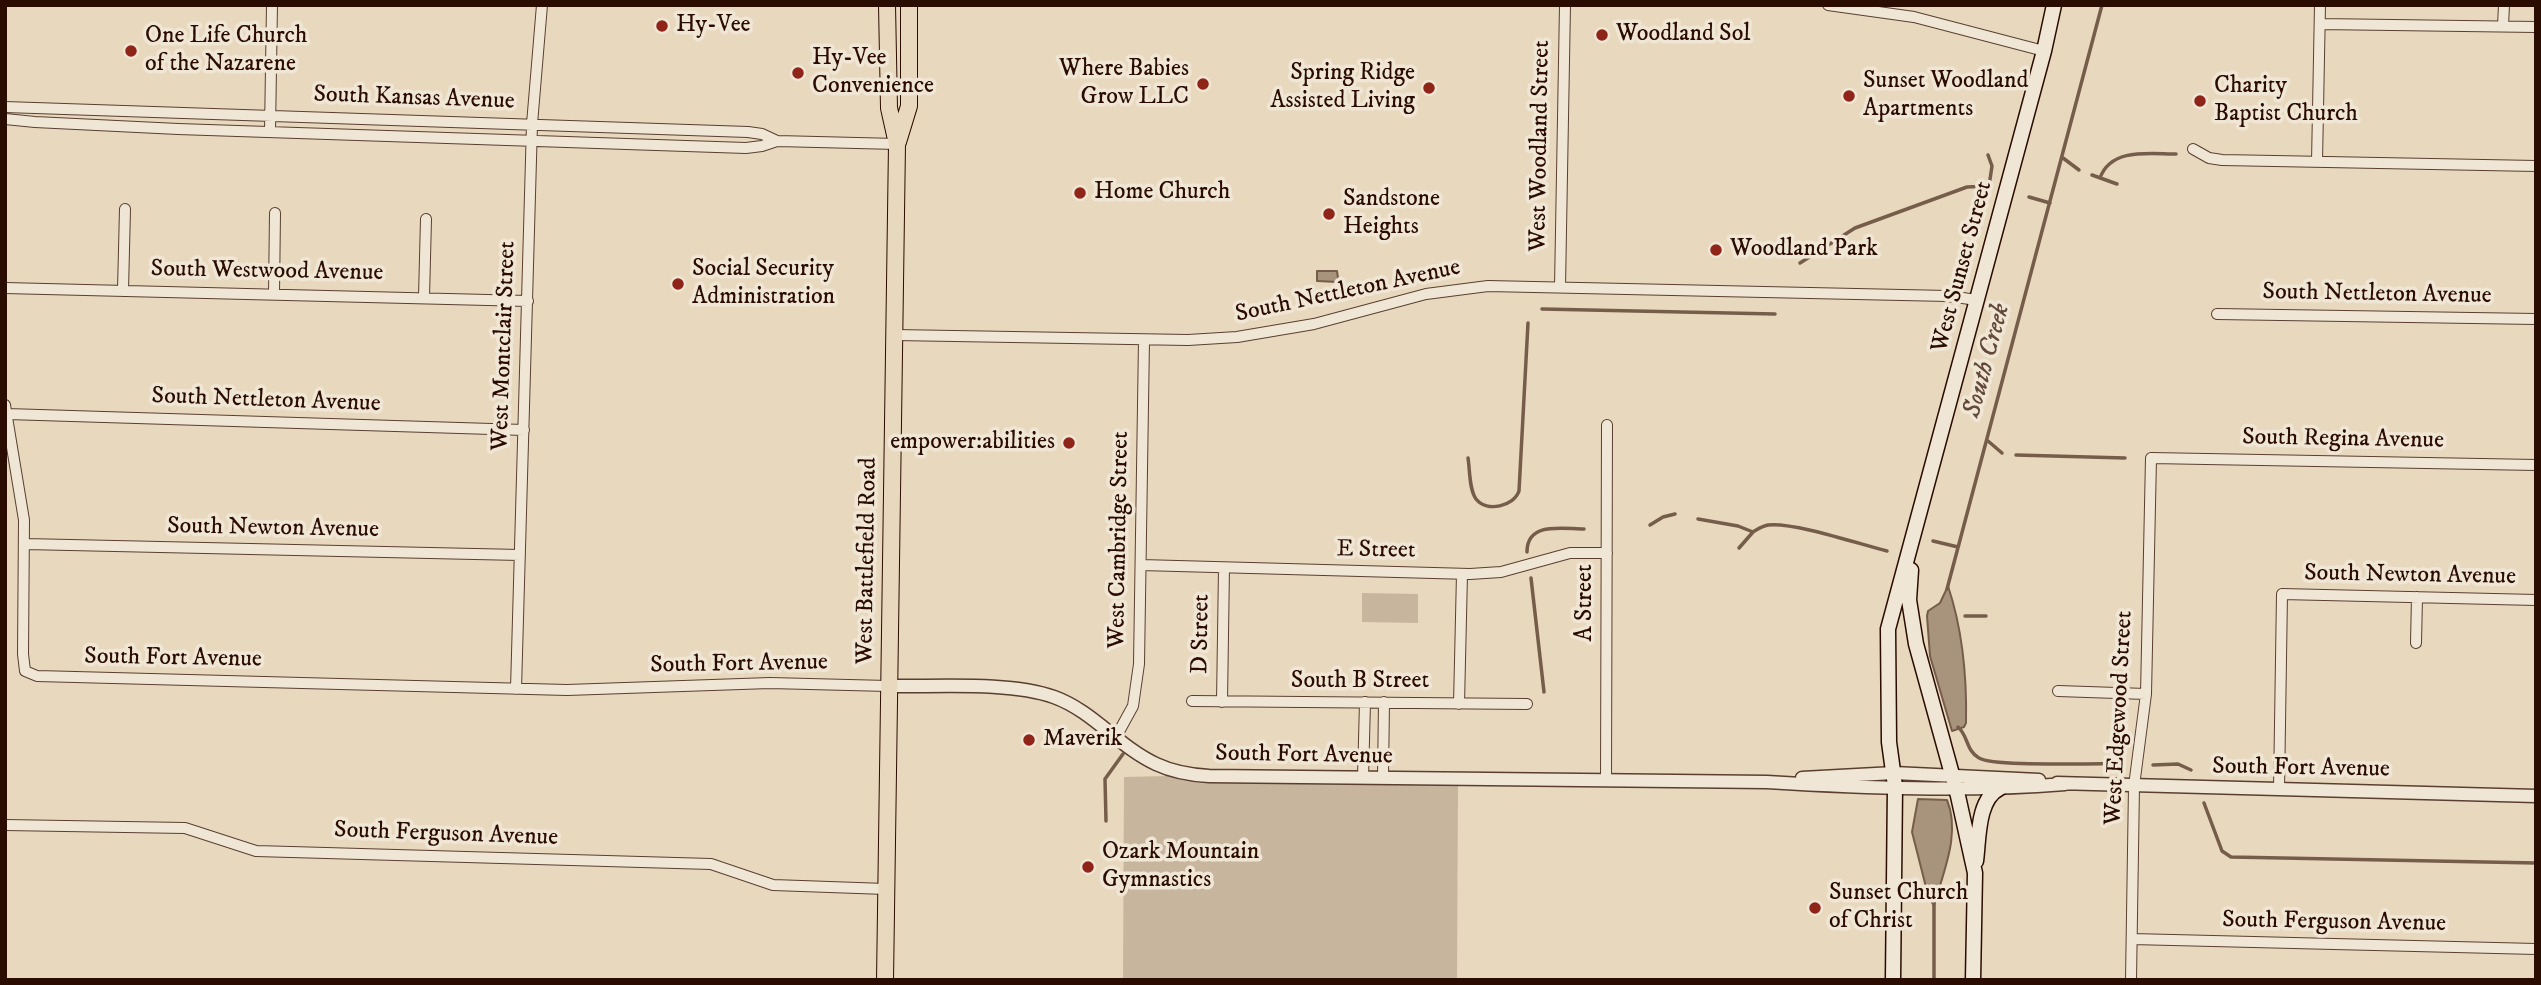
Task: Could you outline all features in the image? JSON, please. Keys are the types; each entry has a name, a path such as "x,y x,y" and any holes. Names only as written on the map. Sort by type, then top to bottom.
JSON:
{"main road":[{"name":"West Battlefield Road","path":"885,980 897,144 889,108 887,5"},
{"name":"West Battlefield Road","path":"897,144 909,106 909,5"},
{"name":"West Sunset Street","path":"1893,980 1895,780 1889,743 1888,629 2044,51 2054,5"},
{"name":"West Sunset Street","path":"1913,541 1909,600 1914,633 1975,873 1973,980"},
{"path":"1975,873 1984,810 1990,795 2000,788"}],"street":[{"path":"270,131 272,5"},
{"name":"West Montclair Street","path":"516,689 531,140 542,5"},
{"name":"West Woodland Street","path":"1560,288 1565,5"},
{"path":"1828,5 1914,17 2044,51"},
{"path":"2317,162 2320,5"},
{"path":"2504,5 2504,26"},
{"path":"2320,24 2536,27"},
{"name":"South Kansas Avenue","path":"5,107 748,132 762,134 777,141"},
{"name":"South Kansas Avenue","path":"5,119 70,124 746,148 777,141 897,144"},
{"path":"2193,149 2209,158 2222,160 2536,166"},
{"path":"123,290 125,209"},
{"path":"274,294 275,213"},
{"path":"424,297 426,219"},
{"name":"South Nettleton Avenue","path":"895,335 1213,339 1261,334 1314,324 1399,299 1454,289 1513,286 1948,296 1977,300"},
{"name":"South Westwood Avenue","path":"5,288 528,301"},
{"name":"South Nettleton Avenue","path":"2217,314 2536,318"},
{"name":"West Cambridge Street","path":"1115,737 1133,706 1137,688 1143,340"},
{"path":"6,409 22,498 24,544"},
{"name":"South Nettleton Avenue","path":"6,409 524,430"},
{"name":"A Street","path":"1606,780 1607,425"},
{"name":"South Regina Avenue","path":"2151,458 2536,465"},
{"name":"West Edgewood Street","path":"2131,980 2134,786 2146,694 2151,458"},
{"name":"South Fort Avenue","path":"24,544 23,654 25,671 37,676 567,690 771,683 995,688 1038,692 1066,702 1155,764 1191,775 1767,782 1829,775 1895,780 2032,779 2065,784"},
{"name":"South Newton Avenue","path":"24,544 520,555"},
{"name":"E Street","path":"1141,565 1462,574 1501,572 1570,553 1607,553"},
{"name":"D Street","path":"1222,702 1224,568"},
{"path":"1458,704 1462,574"},
{"name":"South Newton Avenue","path":"2279,789 2282,594 2536,600"},
{"path":"2416,643 2417,597"},
{"path":"2058,691 2146,694"},
{"name":"South B Street","path":"1192,701 1527,704"},
{"path":"1363,778 1365,702"},
{"path":"1383,778 1384,702"},
{"name":"South Fort Avenue","path":"1953,781 2000,788 2065,784 2536,796"},
{"name":"South Ferguson Avenue","path":"5,825 185,828 256,851 711,864 772,885 886,889"},
{"name":"South Ferguson Avenue","path":"2132,939 2536,949"}],"shaded area":[{"path":"1317,271 1337,271 1337,282 1317,281"},
{"path":"1948,586 1961,637 1966,688 1966,723 1964,727 1952,731 1930,656 1927,616 1928,611 1940,603"},
{"path":"1362,593 1418,594 1418,623 1362,622"},
{"path":"1168,776 1211,782 1458,785 1457,980 1123,980 1124,777"},
{"path":"1918,799 1947,800 1951,813 1949,853 1934,906 1928,895 1912,832"}],"waterway":[{"name":"South Creek","path":"1947,589 2102,5"},
{"path":"2100,178 2105,168 2122,157 2144,153 2176,154"},
{"path":"1800,263 1855,228 1967,187 1989,186 1992,166 1988,155"},
{"path":"2063,158 2079,170"},
{"path":"2092,175 2117,184"},
{"path":"2029,197 2050,203"},
{"path":"1542,309 1775,314"},
{"path":"1468,458 1472,490 1476,499 1493,507 1512,501 1519,491 1528,323"},
{"path":"1988,441 2002,453"},
{"path":"2016,455 2125,458"},
{"path":"1650,525 1675,514"},
{"path":"1698,519 1738,526 1753,532 1768,525 1794,527 1887,551"},
{"path":"1527,552 1529,542 1539,531 1557,528 1584,529"},
{"path":"1739,548 1753,532"},
{"path":"1933,541 1958,547"},
{"path":"1531,578 1544,692"},
{"path":"1965,616 1986,616"},
{"path":"1958,727 1975,755 1988,761 2023,764 2116,764"},
{"path":"1106,821 1105,779 1123,754"},
{"path":"2153,765 2178,764 2191,770"},
{"path":"2204,803 2222,851 2231,857 2536,863"},
{"name":"South Creek","path":"1934,901 1934,980"}],"place":[{"name":"Hy-Vee","path":"662,26"},
{"name":"Woodland Sol","path":"1602,35"},
{"name":"One Life Church of the Nazarene","path":"131,51"},
{"name":"Hy-Vee Convenience","path":"798,73"},
{"name":"Where Babies Grow LLC","path":"1203,84"},
{"name":"Spring Ridge Assisted Living","path":"1429,88"},
{"name":"Sunset Woodland Apartments","path":"1849,96"},
{"name":"Charity Baptist Church","path":"2200,101"},
{"name":"Home Church","path":"1080,193"},
{"name":"Sandstone Heights","path":"1329,214"},
{"name":"Woodland Park","path":"1716,250"},
{"name":"Social Security Administration","path":"678,284"},
{"name":"empower:abilities","path":"1069,443"},
{"name":"Maverik","path":"1029,740"},
{"name":"Ozark Mountain Gymnastics","path":"1088,867"},
{"name":"Sunset Church of Christ","path":"1815,908"}]}
